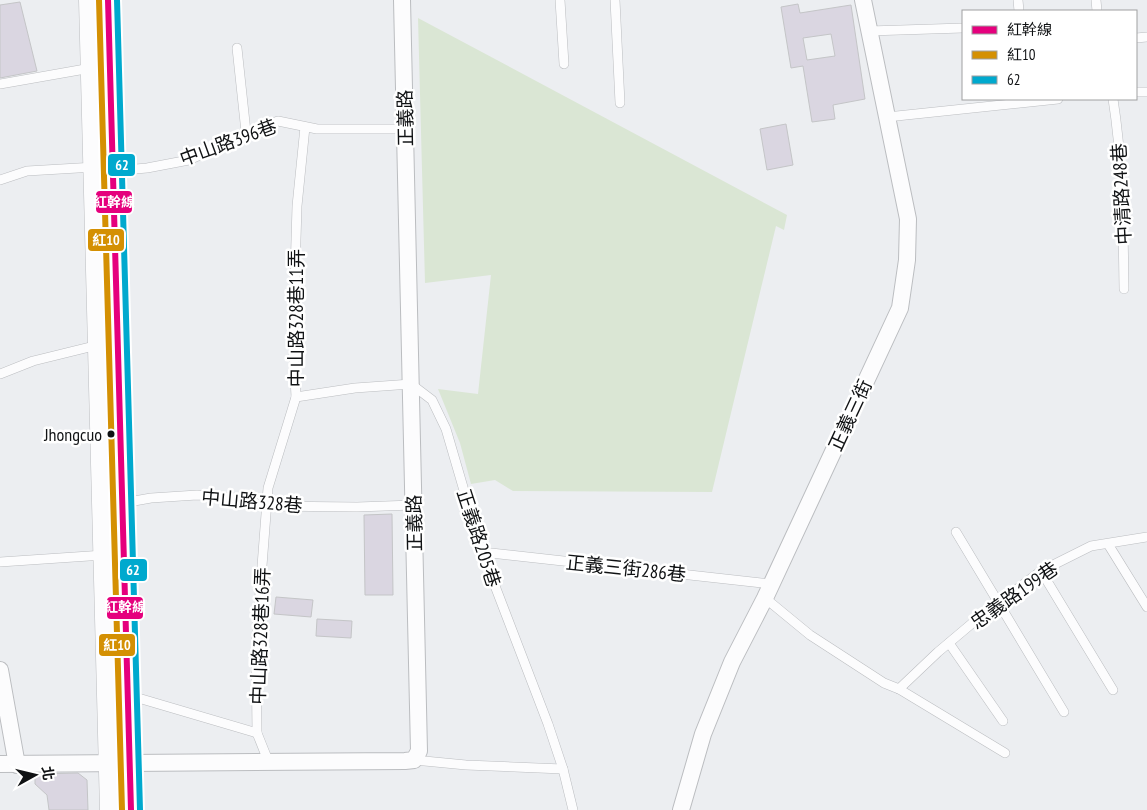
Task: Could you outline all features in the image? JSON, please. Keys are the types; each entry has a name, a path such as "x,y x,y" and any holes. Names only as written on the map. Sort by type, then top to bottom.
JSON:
{"main road":[{"path":"91,0 92,68 103,169 121,504 127,695 120,764 112,810"},
{"path":"108,0 100,344 105,555 120,764 131,810"}],"street":[{"name":"正義路","path":"402,0 419,751 414,760"},
{"name":"正義三街","path":"681,810 703,734 732,662 768,591 900,308 907,260 908,219 863,0"},
{"path":"0,670 17,765"},
{"path":"0,764 405,762 414,760"}],"lane":[{"path":"560,0 564,64"},
{"path":"615,0 620,103"},
{"path":"869,31 962,28"},
{"path":"237,48 246,132"},
{"path":"0,84 92,68"},
{"path":"887,116 1039,100"},
{"name":"中清路248巷","path":"1113,100 1118,131 1123,205 1124,289"},
{"name":"中山路396巷","path":"0,180 27,172 147,168 189,160 246,132 278,121 317,129 405,129"},
{"name":"中山路328巷11弄","path":"266,506 268,488 296,397 293,340 297,206 306,126"},
{"path":"0,374 34,361 100,344"},
{"path":"296,397 355,388 411,384"},
{"name":"正義路205巷","path":"411,384 432,400 446,428 482,552 548,724 563,769 573,810"},
{"name":"中山路328巷","path":"121,504 151,498 197,495 237,498 266,506 357,507 413,505"},
{"name":"中山路328巷16弄","path":"266,506 256,644 257,734 268,763"},
{"path":"956,532 1064,712"},
{"name":"忠義路199巷","path":"899,689 976,620 1000,604 1041,571 1091,546 1147,537"},
{"path":"1108,544 1147,607"},
{"name":"正義三街286巷","path":"482,552 768,591"},
{"path":"0,562 105,555"},
{"path":"1041,571 1113,690"},
{"path":"768,591 810,635 884,683 899,689 1004,753"},
{"path":"949,643 1003,721"},
{"path":"127,695 257,734"},
{"path":"414,760 466,765 563,769"}],"green space":[{"path":"418,18 787,215 784,230 776,226 712,492 513,491 495,480 471,484 460,443 438,389 478,394 491,275 425,283"}],"building":[{"path":"20,2 37,71 0,78 0,5"},
{"path":"798,4 800,13 851,5 865,99 833,105 835,119 812,122 803,66 791,68 781,7","holes":["831,34 835,56 807,60 803,38"]},
{"path":"786,124 793,165 767,170 760,129"},
{"path":"392,514 393,595 365,595 364,515"},
{"path":"276,597 313,600 311,617 274,614"},
{"path":"317,619 352,621 351,638 316,636"},
{"path":"78,773 87,780 88,810 49,810 47,795 35,784 35,774"}],"transit line":[{"name":"紅10","path":"99,0 122,810"},
{"name":"紅幹線","path":"108,0 131,810"},
{"name":"62","path":"117,0 140,810"}],"place":[{"name":"Jhongcuo","path":"111,434"}]}
